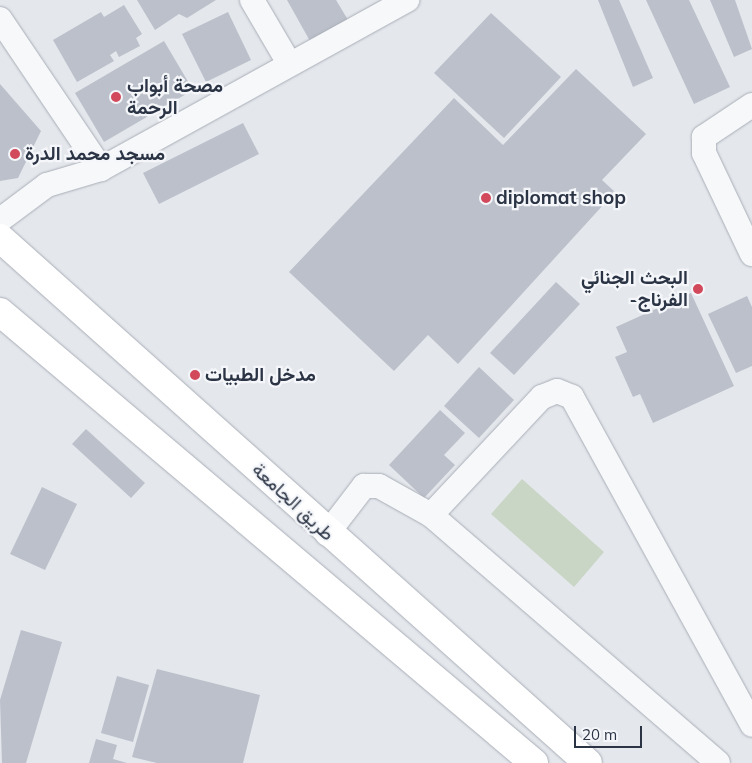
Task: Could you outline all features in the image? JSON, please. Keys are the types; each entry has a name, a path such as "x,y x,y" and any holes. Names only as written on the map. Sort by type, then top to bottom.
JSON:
{"highway":[{"name":"طريق الجامعة","path":"0,238 326,534 588,763"},
{"name":"طريق الجامعة","path":"0,312 534,763"}],"street":[{"path":"252,0 289,63"},
{"path":"0,220 47,185 101,169 289,63 407,0"},
{"path":"0,20 101,169"},
{"path":"752,105 704,138 704,153 752,254"},
{"path":"431,515 542,397 557,391 572,397 752,725"},
{"path":"326,534 364,486 379,486 431,515 718,763"}],"green space":[{"path":"522,479 604,552 574,587 491,514"}],"building":[{"path":"137,0 216,0 187,18 179,14 155,30"},
{"path":"287,0 336,0 348,20 310,41"},
{"path":"598,0 619,0 653,78 633,87"},
{"path":"646,0 689,0 730,87 694,104"},
{"path":"710,0 735,0 752,49 734,57"},
{"path":"124,5 142,34 136,38 140,46 119,57 116,51 110,55 114,61 77,82 53,40 101,12 104,17"},
{"path":"228,12 251,60 206,82 182,34"},
{"path":"491,13 561,77 504,138 434,73"},
{"path":"164,41 193,90 104,142 75,93"},
{"path":"576,69 646,134 602,180 615,192 458,364 428,335 394,371 289,272 454,98 503,145"},
{"name":"مسجد محمد الدرة","path":"0,84 41,131 18,178 0,181"},
{"path":"243,123 259,154 159,204 143,173"},
{"path":"556,282 580,304 514,375 490,353"},
{"path":"691,293 734,386 653,423 640,394 633,397 615,357 627,352 616,327"},
{"path":"747,296 752,307 752,366 736,373 708,314"},
{"path":"479,367 514,400 479,438 444,406"},
{"path":"440,410 465,433 444,455 455,465 424,498 389,465"},
{"path":"86,429 145,483 131,498 72,444"},
{"path":"42,487 77,504 45,570 10,554"},
{"path":"21,630 62,642 26,763 2,763 0,700"},
{"path":"157,669 260,695 243,763 157,763 132,757"},
{"path":"117,676 149,685 133,742 101,733"},
{"path":"96,739 117,745 113,759 127,763 89,763"}],"place":[{"name":"مصحة أبواب الرحمة","path":"116,97"},
{"name":"مسجد محمد الدرة","path":"15,154"},
{"name":"diplomat shop","path":"486,198"},
{"name":"البحث الجنائي -الفرناج","path":"698,289"},
{"name":"مدخل الطبيات","path":"195,375"}]}
